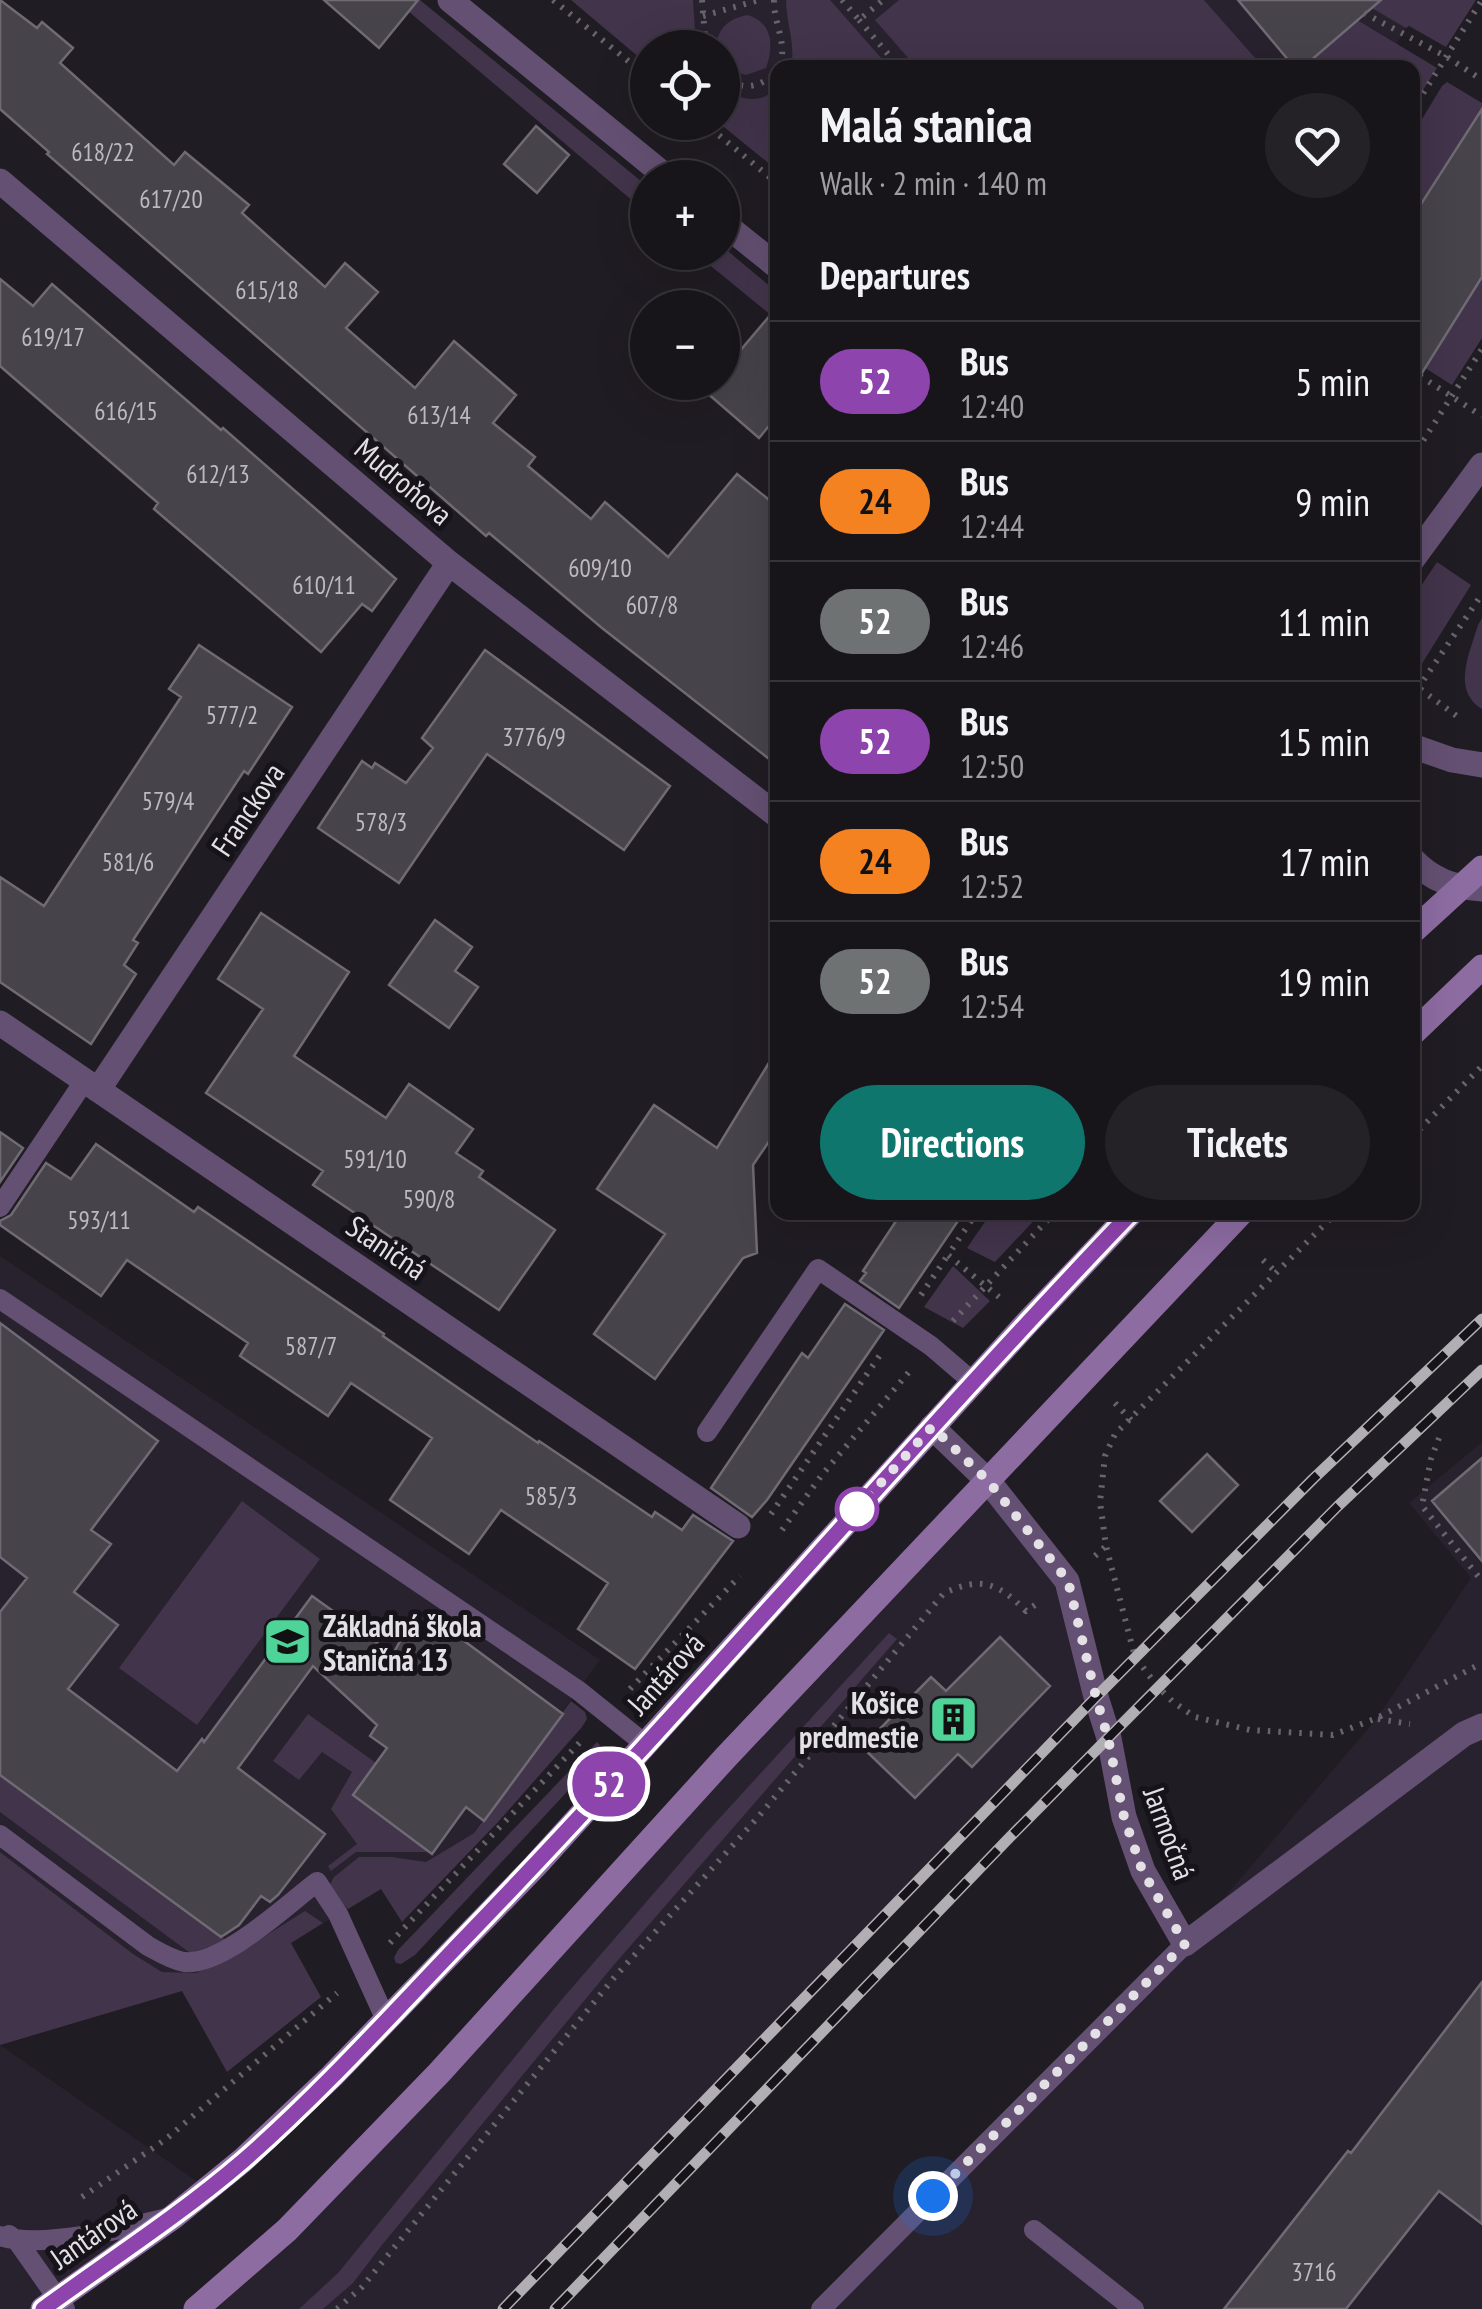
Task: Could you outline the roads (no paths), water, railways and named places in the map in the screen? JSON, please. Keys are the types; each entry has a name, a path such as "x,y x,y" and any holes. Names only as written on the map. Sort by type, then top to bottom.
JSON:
{"street":[{"path":"450,0 646,160"},
{"name":"Mudroňova","path":"0,180 449,563 770,810"},
{"path":"740,236 770,261"},
{"path":"1420,549 1482,465"},
{"name":"Franckova","path":"92,1085 449,563"},
{"path":"1420,749 1482,765"},
{"path":"1452,760 1482,779"},
{"path":"1420,866 1441,882 1471,888"},
{"path":"1420,926 1471,888 1482,868"},
{"path":"1420,1026 1482,967"},
{"name":"Staničná","path":"0,1024 738,1526"},
{"name":"Jantárová","path":"55,2305 244,2160 332,2076 535,1866 1125,1220"},
{"path":"196,2309 288,2230 447,2065 726,1757 1235,1220"},
{"name":"Jarmočná","path":"932,1427 989,1482 1068,1581 1124,1817 1142,1870 1185,1944"},
{"path":"1185,1944 1464,1734 1482,1726"}],"lane":[{"path":"0,1207 92,1085"},
{"path":"707,1432 818,1270 932,1346 973,1382"},
{"path":"0,1299 608,1712 645,1744"},
{"path":"0,1835 148,1946 185,1962 225,1952 317,1882 338,1914 386,2020"},
{"path":"820,2309 1185,1944"},
{"path":"6,2236 118,2230 174,2217"},
{"path":"1034,2230 1134,2309"},
{"path":"6,2236 55,2305"}],"railway":[{"path":"503,2309 1096,1697 1313,1479 1482,1319"},
{"path":"555,2309 1010,1837 1338,1506 1482,1370"}],"place":[{"name":"Základná škola Staničná 13","path":"288,1642"},
{"name":"Košice predmestie","path":"954,1719"}]}
